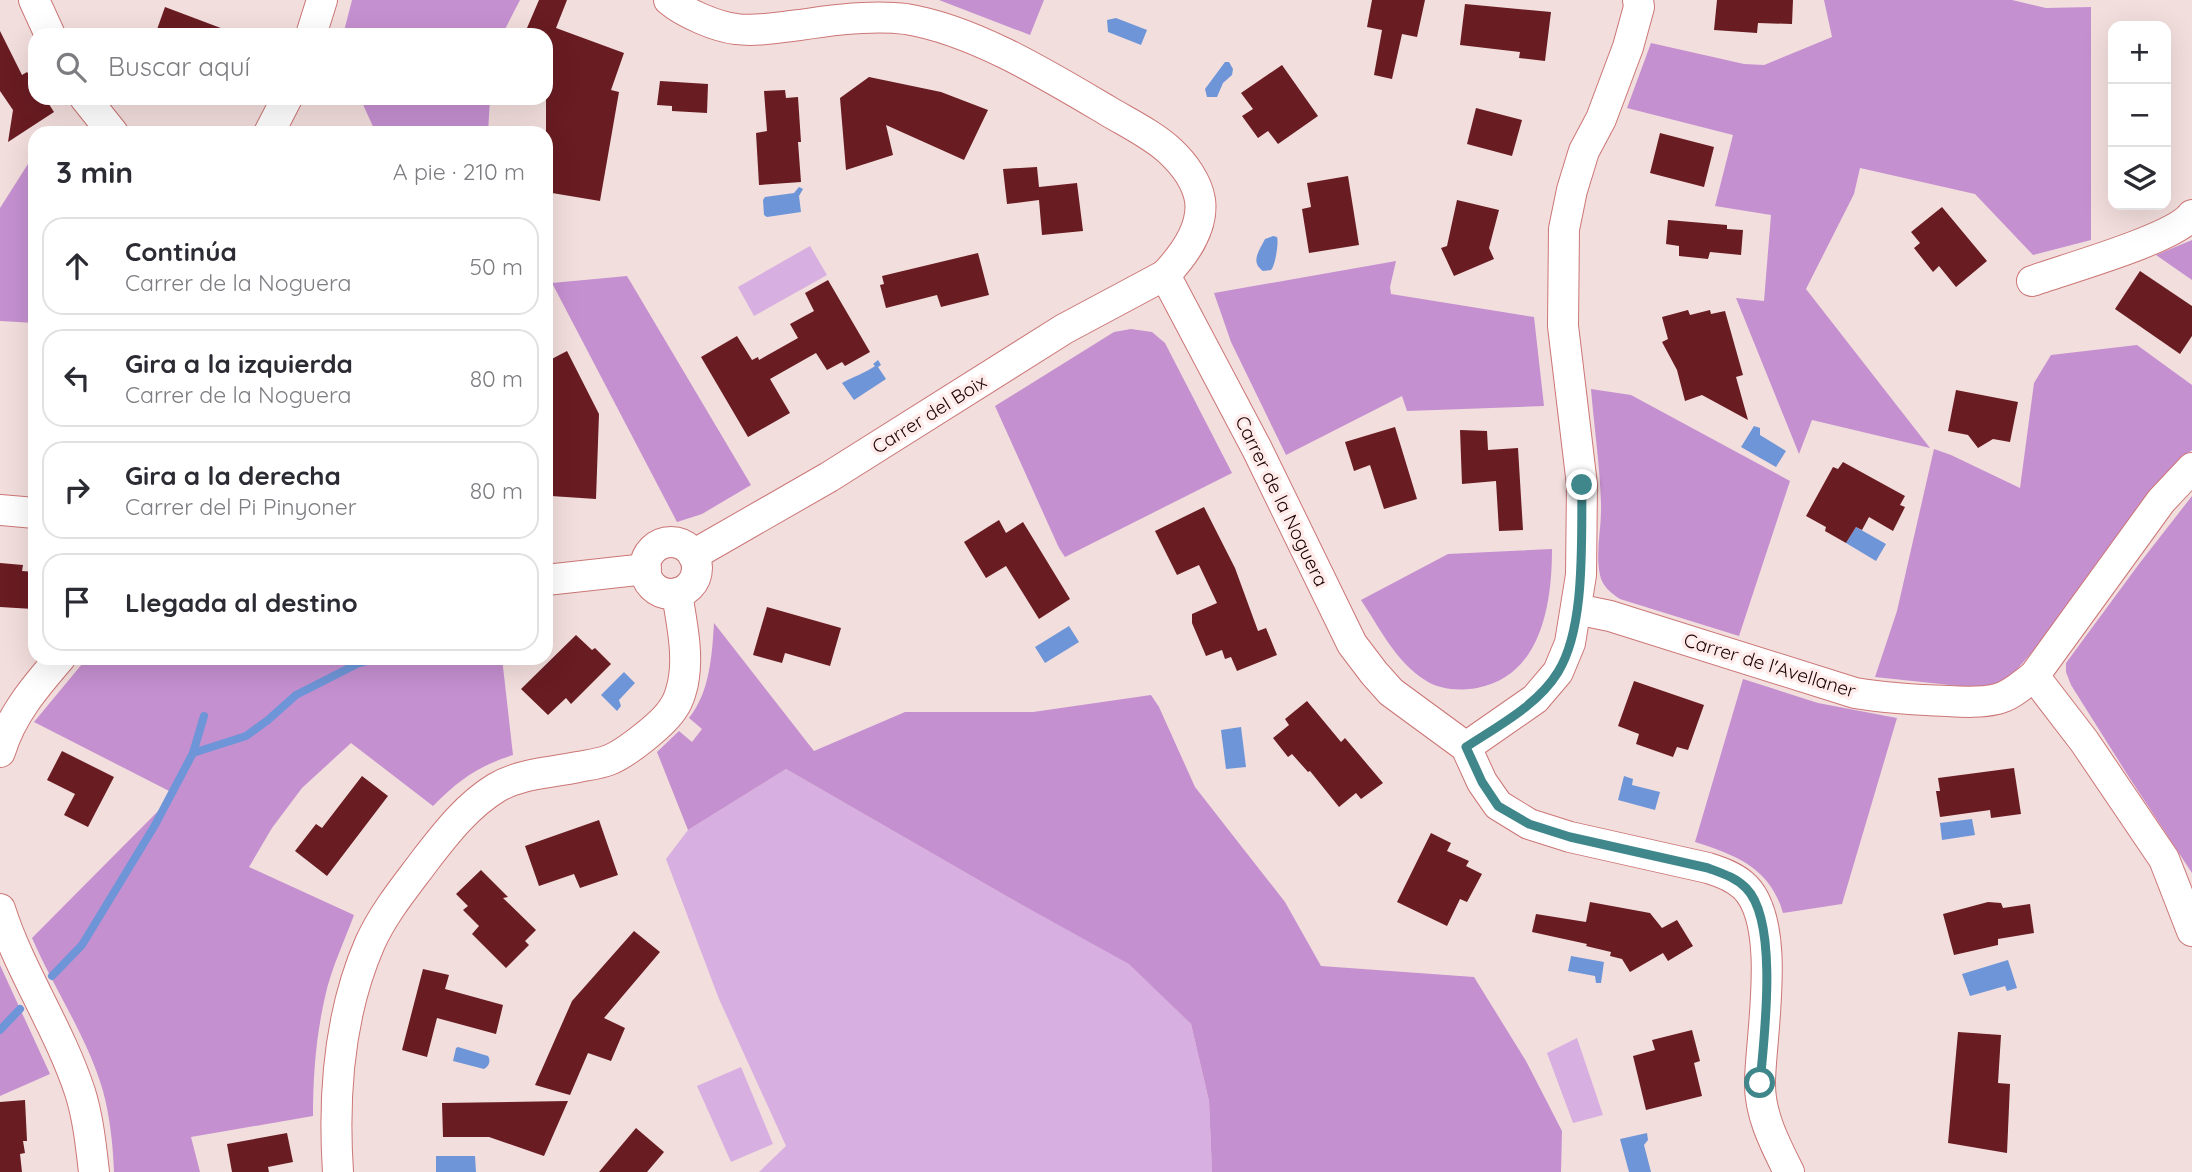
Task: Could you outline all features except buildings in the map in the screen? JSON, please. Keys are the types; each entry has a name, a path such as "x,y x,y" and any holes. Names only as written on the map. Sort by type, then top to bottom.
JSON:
{"street":[{"path":"34,0 47,28"},
{"path":"313,28 323,0"},
{"path":"669,0 702,18 737,30 876,18 931,23 1042,72 1170,151 1193,178 1200,201 1198,227 1181,257 1165,275"},
{"path":"1466,747 1535,699 1558,672 1570,643 1581,575 1582,485 1563,326 1564,229 1584,151 1601,119 1628,47 1639,7 1638,0"},
{"path":"91,105 107,126"},
{"path":"273,126 283,105"},
{"path":"2032,281 2153,239 2185,224 2192,215"},
{"name":"Carrer del Boix","path":"693,555 829,477 1064,329 1165,275"},
{"name":"Carrer de la Noguera","path":"1165,275 1257,449 1352,644 1391,692 1466,747 1482,782 1498,806 1529,824 1570,837 1708,868 1728,875 1746,888 1761,918 1765,949 1764,1038 1760,1083 1766,1124 1789,1172"},
{"name":"Carrer de l'Avellaner","path":"1576,609 1610,615 1855,693 1879,697 1971,702 1999,699 2034,676 2161,501 2192,468"},
{"path":"0,510 28,512"},
{"path":"665,543 681,544 693,555 696,562 695,578 685,590 677,593 660,591 653,586 646,569 651,553 665,543"},
{"path":"553,579 646,569"},
{"path":"338,1172 341,1054 348,1008 371,941 389,907 444,836 475,803 497,787 524,776 611,760 643,739 674,708 684,678 683,638 677,593"},
{"path":"0,752 6,732 31,692 54,665"},
{"path":"2034,676 2084,741 2164,859 2192,931"},
{"path":"0,909 7,931 64,1051 81,1094 94,1172"}],"shaded area":[{"path":"352,0 520,0 506,28 345,28"},
{"path":"939,0 1044,0 1030,35"},
{"path":"1824,0 2012,0 2046,8 2091,7 2091,240 2033,255 1975,194 1860,168 1854,194 1806,289 1930,448 1812,420 1799,454 1736,298 1764,301 1771,215 1715,206 1733,135 1627,108 1651,43 1744,64 1764,65 1832,37"},
{"path":"363,105 490,105 488,126 373,126"},
{"path":"28,164 28,323 0,321 0,208"},
{"path":"2192,240 2192,280 2156,255"},
{"path":"810,246 827,275 754,316 738,287"},
{"path":"1396,261 1391,294 1534,317 1544,406 1407,411 1402,396 1286,455 1231,342 1214,293"},
{"path":"627,276 751,485 702,514 677,522 553,283"},
{"path":"1131,329 1152,332 1165,343 1232,473 1065,557 995,406 1114,332"},
{"path":"2137,345 2192,385 2192,450 2175,465 2119,536 2039,644 2014,673 1997,685 1978,688 1875,677 1897,611 1934,449 2020,488 2034,383 2051,355"},
{"path":"1591,389 1631,395 1790,481 1739,636 1620,599 1603,583 1598,557 1601,513"},
{"path":"2192,496 2192,873 2071,685 2066,663"},
{"path":"1552,549 1545,614 1529,654 1516,669 1499,681 1477,688 1443,688 1415,673 1389,643 1361,600 1448,554"},
{"path":"714,623 814,751 905,712 1033,712 1151,695 1195,787 1285,902 1321,966 1474,977 1526,1061 1562,1131 1561,1172 1212,1172 1209,1101 1191,1024 1129,964 786,769 688,830 657,752 679,731 692,742 702,729 689,718 706,685"},
{"path":"81,665 503,665 513,755 470,775 433,806 351,743 302,788 272,828 249,867 354,915 331,976 322,1012 316,1056 313,1116 191,1137 200,1172 114,1172 109,1121 97,1071 32,938 175,794 34,722"},
{"path":"1743,679 1818,703 1897,718 1842,904 1783,913 1770,885 1760,874 1737,858 1695,842"},
{"path":"786,769 1008,897 1129,963 1191,1024 1209,1101 1212,1172 759,1172 786,1146 719,999 666,859 688,830"},
{"path":"0,965 50,1074 0,1096"},
{"path":"1577,1038 1603,1115 1573,1123 1547,1053"},
{"path":"741,1067 773,1144 731,1162 697,1086"}],"water":[{"path":"1116,18 1147,30 1141,45 1108,32 1107,20"},
{"path":"1225,62 1229,62 1233,69 1232,75 1223,83 1217,97 1207,97 1205,89"},
{"path":"799,187 803,189 799,196 801,212 767,217 764,215 765,197 794,193"},
{"path":"1277,237 1274,264 1271,270 1263,271 1257,264 1257,256 1265,239"},
{"path":"878,360 881,365 878,367 886,379 854,400 842,383 875,366 873,364"},
{"path":"1754,426 1760,428 1760,435 1786,451 1776,467 1741,447"},
{"path":"1856,527 1886,544 1876,561 1846,543"},
{"path":"1069,626 1079,642 1045,663 1035,647"},
{"path":"624,672 635,683 619,700 621,706 617,711 601,695"},
{"path":"1241,727 1246,767 1226,769 1221,730"},
{"path":"1624,776 1633,779 1632,785 1660,792 1655,810 1618,800"},
{"path":"1972,819 1975,835 1942,840 1940,823"},
{"path":"1571,956 1604,962 1601,983 1596,983 1595,976 1568,971"},
{"path":"2008,960 2017,988 2007,991 2005,986 1970,996 1962,974"},
{"path":"458,1047 488,1056 488,1065 484,1069 453,1061"},
{"path":"1647,1133 1648,1140 1644,1145 1651,1172 1629,1172 1620,1139"},
{"path":"436,1156 475,1156 476,1172 436,1172"}],"waterway":[{"path":"193,753 246,736 296,695 355,665"},
{"path":"52,976 82,945 155,825 193,753 204,716"},
{"path":"0,1030 20,1009"}],"route":[{"path":"1582,485 1581,575 1570,643 1558,672 1535,699 1466,747 1482,782 1498,806 1529,824 1570,837 1708,868 1728,875 1746,888 1761,918 1765,949 1764,1038 1760,1083"}]}
